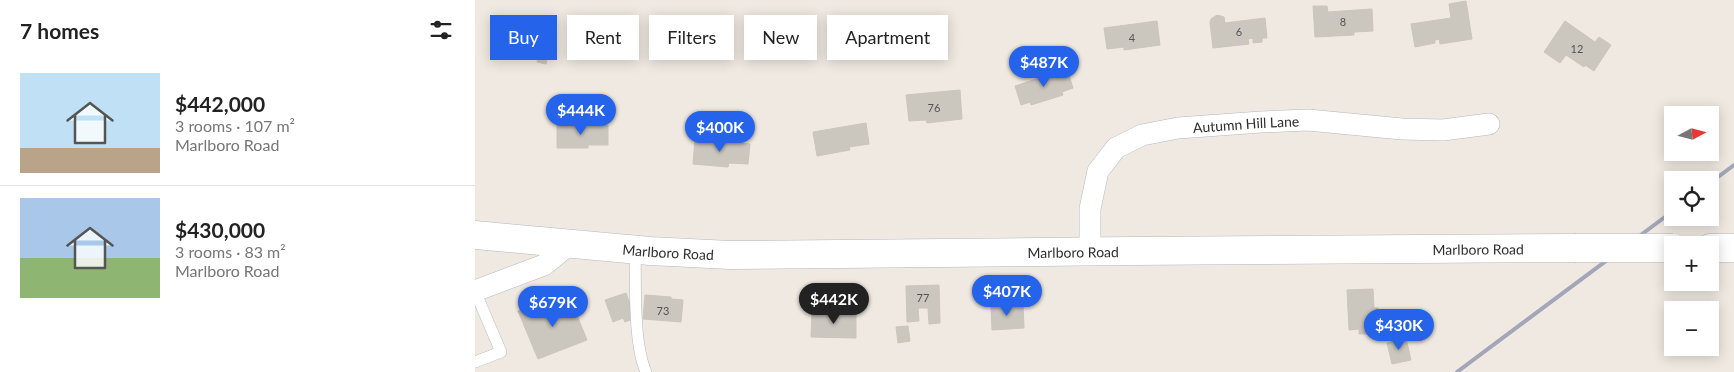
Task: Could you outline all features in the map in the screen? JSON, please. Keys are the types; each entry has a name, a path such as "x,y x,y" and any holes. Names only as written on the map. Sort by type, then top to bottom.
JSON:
{"main road":[{"name":"Marlboro Road","path":"475,235 635,250 730,255 1664,248"},
{"path":"1719,248 1734,248"}],"street":[{"name":"Autumn Hill Lane","path":"1090,251 1090,209 1098,171 1115,148 1143,135 1178,128 1308,120 1402,129 1443,130 1489,124"},
{"path":"475,291 544,266 570,244"}],"lane":[{"path":"635,250 637,330 641,362 646,372"},
{"path":"475,291 501,352 475,362"}],"building":[{"path":"1466,1 1472,39 1440,44 1439,39 1435,40 1435,43 1415,47 1411,24 1451,18 1449,4"},
{"path":"1313,6 1327,6 1328,12 1372,9 1373,31 1354,32 1354,35 1315,37"},
{"path":"1217,15 1224,17 1225,23 1265,18 1267,38 1262,38 1262,42 1253,43 1253,38 1248,39 1249,44 1213,48 1210,23 1211,19"},
{"path":"1157,21 1160,45 1124,50 1124,47 1107,49 1104,28"},
{"path":"1565,21 1595,42 1599,37 1611,45 1594,71 1566,55 1560,63 1544,52"},
{"path":"537,60 547,60 546,64 537,62"},
{"path":"1067,69 1073,88 1062,92 1063,95 1031,105 1030,102 1021,105 1015,86"},
{"path":"960,90 962,119 927,123 926,120 909,121 906,95"},
{"path":"866,123 869,144 849,147 850,150 817,156 813,132"},
{"path":"557,124 608,125 608,145 588,145 588,148 557,148"},
{"path":"695,140 750,144 748,164 729,163 728,167 693,164"},
{"path":"939,285 940,323 929,324 928,308 918,308 919,321 907,322 906,286"},
{"path":"1373,289 1374,308 1378,308 1379,318 1374,318 1375,329 1369,329 1369,334 1359,334 1359,329 1349,330 1347,290"},
{"path":"626,293 635,318 625,322 623,318 613,322 605,300"},
{"path":"645,295 683,300 681,322 643,319"},
{"path":"570,298 587,340 538,359 518,311 534,304 537,311"},
{"path":"1023,305 1024,328 992,330 991,306"},
{"path":"812,312 856,313 856,338 811,337"},
{"path":"908,326 910,341 898,343 896,327"},
{"path":"1406,338 1411,360 1392,364 1387,343"}],"railway":[{"path":"1719,176 1734,165"},
{"path":"1457,372 1664,218"}]}
